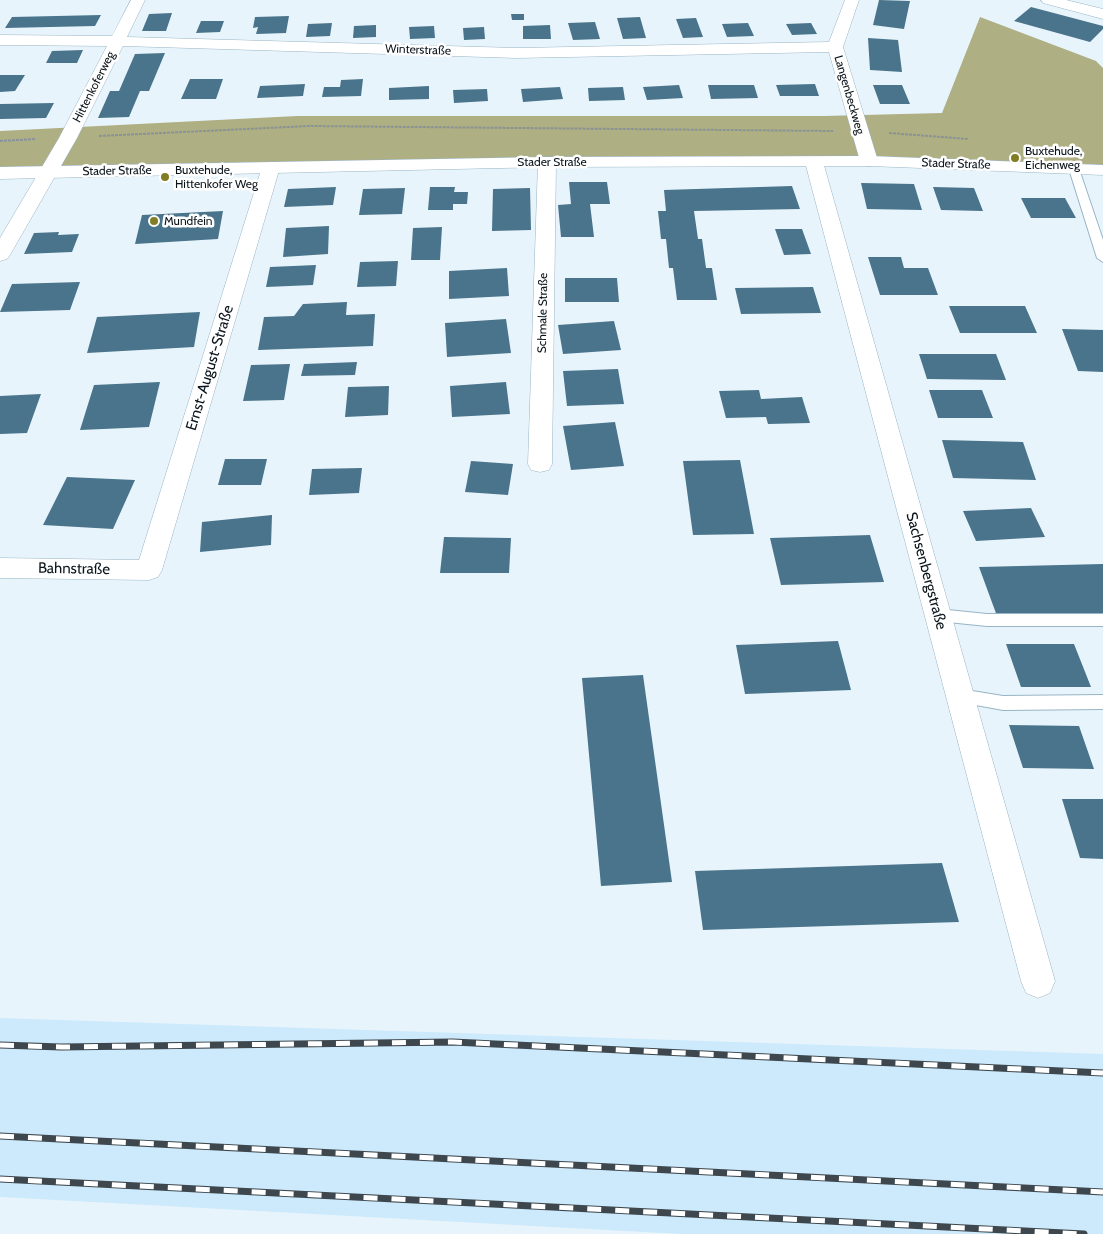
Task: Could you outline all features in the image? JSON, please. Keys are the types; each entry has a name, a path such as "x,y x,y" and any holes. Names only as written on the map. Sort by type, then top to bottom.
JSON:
{"street":[{"name":"Hittenkoferweg","path":"0,255 68,138 138,0"},
{"name":"Langenbeckweg","path":"852,0 835,47 869,161"},
{"path":"1048,0 1103,14"},
{"name":"Winterstraße","path":"0,40 118,41 517,53 835,47"},
{"name":"Stader Straße","path":"0,174 547,162 869,161 1103,170"},
{"name":"Schmale Straße","path":"540,464 547,162"},
{"name":"Sachsenbergstraße","path":"814,162 1038,981"},
{"name":"Ernst-August-Straße","path":"149,570 271,167"},
{"name":"Bahnstraße","path":"0,568 149,570"}],"lane":[{"path":"1074,169 1103,258"},
{"path":"938,614 987,620 1103,620"},
{"path":"960,696 1003,703 1103,702"}],"path":[{"path":"0,141 309,126 860,131 977,139"}],"shaded area":[{"path":"0,1018 1103,1054 1103,1234 681,1234 0,1197"}],"green space":[{"path":"980,17 1096,61 1103,68 1103,167 851,156 0,169 0,131 297,116 824,116 942,113"}],"building":[{"path":"879,0 910,1 904,29 873,25"},
{"path":"1031,7 1103,26 1103,29 1090,42 1014,21"},
{"path":"172,13 166,31 142,31 149,14"},
{"path":"511,14 524,14 524,20 512,20"},
{"path":"101,15 95,26 5,28 12,17"},
{"path":"289,16 286,33 256,34 258,27 253,28 255,17"},
{"path":"640,17 646,38 623,39 617,18"},
{"path":"696,18 703,37 683,38 676,19"},
{"path":"201,21 224,21 220,32 196,33"},
{"path":"595,22 600,39 573,40 568,23"},
{"path":"332,23 330,36 306,37 308,24"},
{"path":"748,23 754,36 727,37 722,24"},
{"path":"811,23 817,34 792,35 786,24"},
{"path":"376,25 376,37 353,38 354,26"},
{"path":"550,25 551,39 523,39 523,26"},
{"path":"434,26 435,38 410,39 409,27"},
{"path":"484,27 485,39 464,40 463,28"},
{"path":"868,38 898,40 902,72 870,70"},
{"path":"83,50 77,63 46,63 52,51"},
{"path":"165,53 149,91 140,91 129,117 98,118 110,91 119,91 135,54"},
{"path":"0,75 25,75 15,91 0,92"},
{"path":"190,79 223,79 216,99 181,99"},
{"path":"363,79 361,96 322,97 324,87 340,87 341,80"},
{"path":"305,84 303,96 257,98 260,86"},
{"path":"815,84 819,96 780,96 776,85"},
{"path":"679,85 683,98 647,100 643,87"},
{"path":"708,85 754,85 758,98 711,99"},
{"path":"873,85 902,85 910,104 880,104"},
{"path":"429,86 429,99 389,100 389,88"},
{"path":"560,87 563,99 523,102 521,89"},
{"path":"623,87 625,100 589,101 588,88"},
{"path":"487,89 488,101 454,103 453,90"},
{"path":"54,103 46,118 0,119 0,104"},
{"path":"569,182 607,182 610,204 590,204 594,237 561,237 558,205 571,204"},
{"path":"861,183 914,184 922,210 867,209"},
{"path":"792,186 800,209 694,211 698,239 702,239 706,268 712,268 717,300 677,300 673,268 669,268 666,239 661,239 658,211 666,211 664,190"},
{"path":"336,187 333,205 284,207 288,189"},
{"path":"430,187 455,187 454,192 468,192 467,204 453,204 453,210 428,210"},
{"path":"933,187 974,188 983,211 941,210"},
{"path":"405,188 402,214 359,215 363,189"},
{"path":"530,188 531,230 492,231 493,189"},
{"path":"1021,198 1065,198 1076,218 1031,218"},
{"path":"223,211 218,239 135,244 142,215"},
{"path":"329,226 328,254 283,257 286,228"},
{"path":"442,227 440,260 411,260 413,228"},
{"path":"775,229 802,229 811,254 784,255"},
{"path":"59,232 58,235 79,234 72,252 24,254 34,233"},
{"path":"868,257 901,257 904,268 928,268 938,295 880,295"},
{"path":"398,261 396,286 357,287 360,262"},
{"path":"316,265 313,285 266,287 270,267"},
{"path":"507,268 509,296 449,299 449,271"},
{"path":"565,278 617,278 619,302 565,302"},
{"path":"80,282 70,310 0,312 12,284"},
{"path":"813,287 821,313 741,314 735,288"},
{"path":"347,302 346,315 375,314 373,346 258,350 264,317 294,316 303,304"},
{"path":"949,306 1025,306 1037,333 960,333"},
{"path":"200,312 194,347 87,353 97,317"},
{"path":"506,319 511,353 447,357 445,323"},
{"path":"614,321 621,350 563,354 558,325"},
{"path":"1062,329 1103,330 1103,372 1078,371"},
{"path":"919,354 996,354 1006,380 927,379"},
{"path":"357,362 355,375 301,376 304,364"},
{"path":"290,364 284,400 243,401 251,365"},
{"path":"618,369 624,404 567,406 563,371"},
{"path":"160,382 149,427 80,430 94,385"},
{"path":"506,382 510,414 452,417 450,386"},
{"path":"389,386 388,415 345,417 348,387"},
{"path":"759,390 761,399 802,397 810,423 768,424 766,417 726,418 719,391"},
{"path":"929,390 982,390 993,418 938,418"},
{"path":"41,394 27,433 0,434 0,396"},
{"path":"615,422 624,466 571,470 563,426"},
{"path":"942,440 1023,442 1036,480 953,478"},
{"path":"225,459 267,459 261,485 218,485"},
{"path":"740,460 754,534 693,535 683,461"},
{"path":"471,461 513,464 508,495 465,492"},
{"path":"362,468 359,493 309,495 312,469"},
{"path":"67,477 135,480 113,529 43,525"},
{"path":"1031,508 1045,537 976,541 963,511"},
{"path":"272,515 271,545 200,552 202,522"},
{"path":"870,535 884,582 781,585 770,538"},
{"path":"444,537 511,538 509,573 440,573"},
{"path":"1103,564 1103,614 997,616 979,567"},
{"path":"838,641 851,690 745,694 736,645"},
{"path":"1006,644 1074,644 1091,687 1021,687"},
{"path":"643,675 672,882 601,886 582,678"},
{"path":"1009,725 1079,726 1094,769 1023,768"},
{"path":"1062,799 1103,799 1103,859 1080,858"},
{"path":"942,863 959,922 703,930 695,871"}],"railway":[{"path":"0,1045 61,1047 453,1042 1103,1073"},
{"path":"0,1136 1103,1192"},
{"path":"0,1179 1084,1234"}],"place":[{"name":"Buxtehude, Eichenweg","path":"1015,158"},
{"name":"Buxtehude, Hittenkofer Weg","path":"165,177"},
{"name":"Mundfein","path":"154,221"}]}
